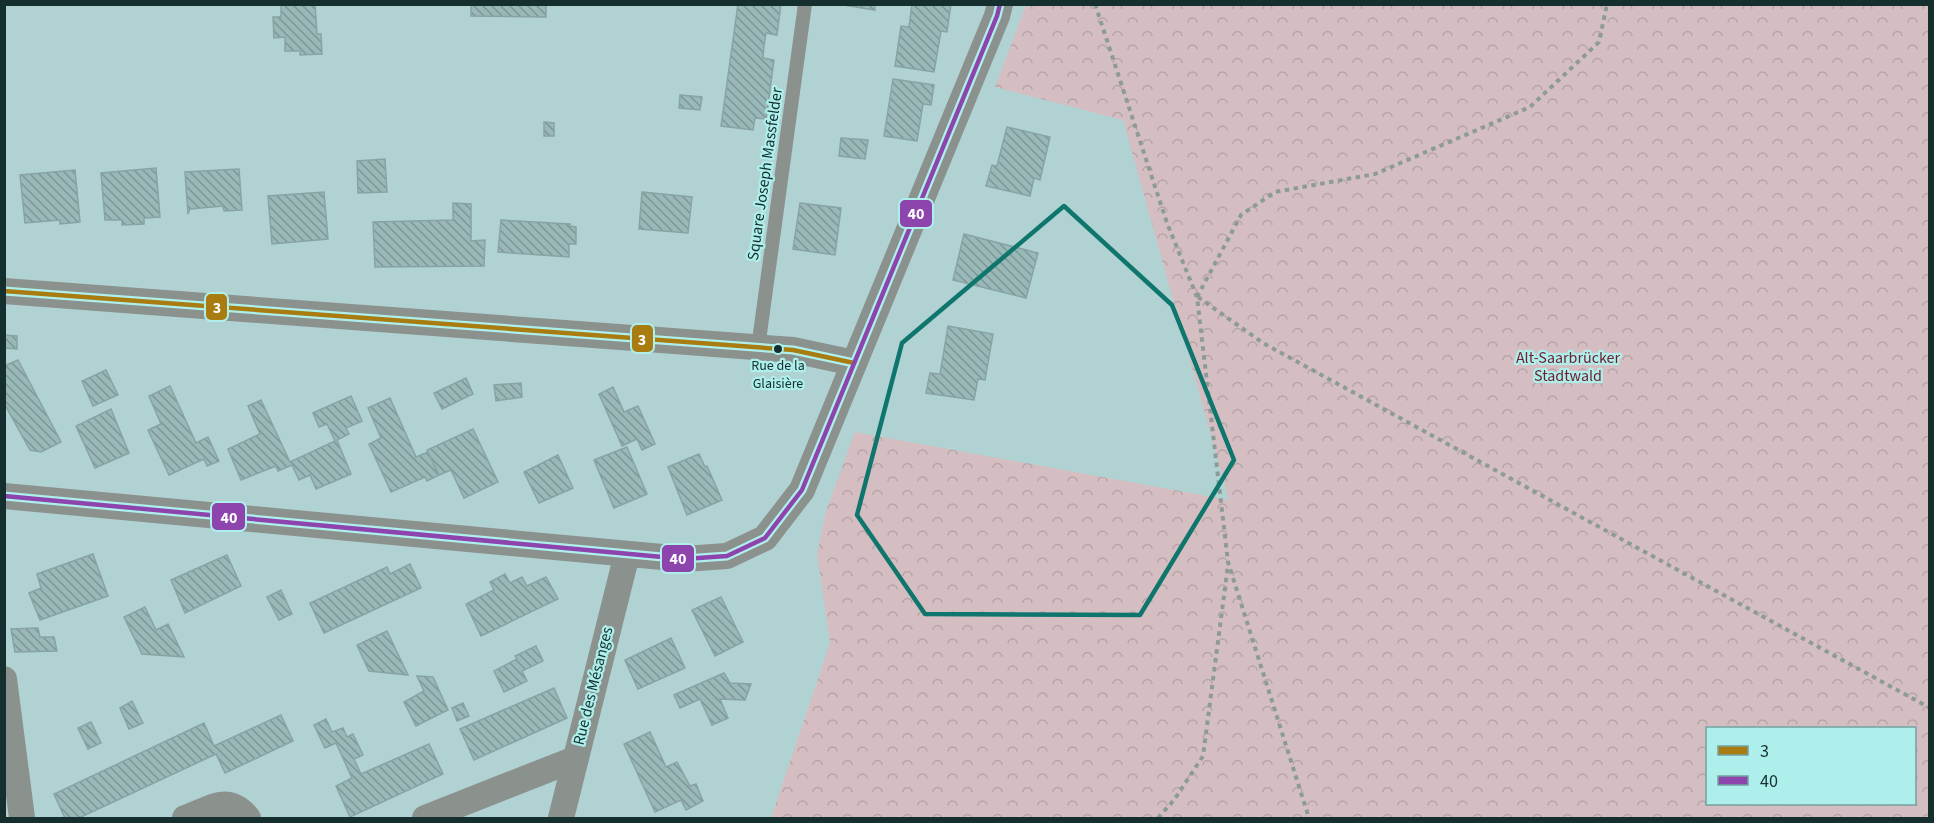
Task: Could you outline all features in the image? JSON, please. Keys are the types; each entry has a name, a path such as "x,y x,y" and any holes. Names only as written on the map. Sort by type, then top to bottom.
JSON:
{"street":[{"path":"4,496 684,559 727,556 765,538 802,490 918,212 1000,4"},
{"path":"4,291 793,350 854,363"},
{"name":"Rue des Mésanges","path":"561,819 627,554"},
{"path":"4,679 22,819"},
{"path":"425,819 575,759"},
{"path":"185,819 223,804 239,808 248,819"}],"lane":[{"name":"Square Joseph Massfelder","path":"758,348 805,4"}],"path":[{"path":"1095,4 1167,223 1197,297 1228,562 1309,819"},
{"path":"1197,297 1241,215 1275,192 1375,174 1530,107 1599,42 1607,4"},
{"path":"1197,297 1263,343 1929,708"},
{"path":"1158,819 1174,800 1203,756 1228,562"}],"highlighted area":[{"path":"1064,206 1172,305 1234,460 1140,615 925,614 857,515 902,343"}],"green space":[{"name":"Alt-Saarbrücker Stadtwald","path":"1026,5 1929,5 1929,818 771,818 830,643 817,554 826,511 855,432 1229,500 1123,120 995,87"}],"building":[{"path":"281,4 315,4 317,34 321,34 322,54 300,55 300,51 285,51 285,37 274,38 273,17 281,17"},
{"path":"471,4 546,4 546,17 471,16"},
{"path":"738,4 781,4 777,35 766,33 764,46 763,58 774,60 766,119 755,118 753,130 721,126"},
{"path":"837,4 875,4 875,10"},
{"path":"912,4 951,4 947,32 941,31 934,72 895,66 901,26 909,27"},
{"path":"893,79 934,85 931,105 923,104 917,141 884,136"},
{"path":"680,95 702,97 700,110 679,108"},
{"path":"544,122 554,123 554,136 544,136"},
{"path":"1007,127 1050,137 1040,180 1034,178 1030,196 986,186 992,165 997,166"},
{"path":"841,138 868,140 865,159 839,156"},
{"path":"385,159 387,192 358,193 357,161"},
{"path":"156,168 160,217 144,218 144,224 122,225 122,220 105,220 101,173"},
{"path":"239,169 242,210 224,211 223,206 190,209 188,214 185,172"},
{"path":"75,170 80,222 60,224 60,220 25,223 20,175"},
{"path":"324,192 328,239 272,244 268,196"},
{"path":"642,192 692,197 688,233 639,229"},
{"path":"453,203 471,204 471,241 485,240 484,266 375,267 373,222 453,220"},
{"path":"800,203 841,208 835,255 793,249"},
{"path":"501,220 570,224 576,227 576,244 569,244 569,257 498,252"},
{"path":"964,234 1038,253 1026,298 953,280"},
{"path":"948,326 993,334 985,380 978,379 974,400 926,393 930,373 940,374"},
{"path":"4,335 17,336 17,349 4,348"},
{"path":"18,360 61,442 41,452 30,450 4,403 4,366"},
{"path":"106,370 118,395 93,406 82,381"},
{"path":"466,378 473,394 442,409 434,393"},
{"path":"521,383 522,397 496,401 494,385"},
{"path":"170,386 196,443 208,437 219,461 207,466 204,459 169,475 148,430 161,424 149,396"},
{"path":"613,387 624,412 638,406 655,444 642,450 637,439 622,446 599,394"},
{"path":"351,396 362,421 346,428 349,434 337,440 351,474 316,489 310,475 299,480 292,465 278,471 276,466 241,480 228,449 260,434 248,406 261,400 290,462 335,441 327,424 319,427 313,413"},
{"path":"390,398 416,457 428,452 439,475 427,481 425,477 391,492 369,444 381,438 368,408"},
{"path":"111,409 129,453 95,468 76,426"},
{"path":"473,429 498,482 464,498 451,470 439,475 427,450"},
{"path":"627,447 647,494 614,508 594,460"},
{"path":"699,454 722,500 687,515 668,467"},
{"path":"558,455 573,488 539,503 524,472"},
{"path":"93,554 108,596 40,620 29,593 41,588 37,574"},
{"path":"227,555 241,586 185,613 171,580"},
{"path":"410,564 421,588 324,633 310,603 387,567 390,574"},
{"path":"505,574 510,583 522,577 527,586 546,577 558,599 481,636 466,604 494,590 490,582"},
{"path":"281,590 292,614 279,620 267,597"},
{"path":"721,597 743,642 715,656 692,610"},
{"path":"145,607 156,630 168,624 184,657 142,654 124,617"},
{"path":"38,628 40,637 54,637 57,651 15,652 11,629"},
{"path":"387,631 408,675 369,671 357,645"},
{"path":"671,638 685,668 638,689 625,660"},
{"path":"536,646 543,661 522,671 527,681 504,692 494,671 517,659 515,656"},
{"path":"724,673 730,683 751,684 745,700 720,699 728,718 712,725 700,699 680,708 674,695"},
{"path":"417,676 433,677 448,710 416,726 404,702 424,691"},
{"path":"554,688 567,718 474,760 460,729"},
{"path":"132,701 143,723 129,729 120,708"},
{"path":"463,703 469,716 457,721 452,708"},
{"path":"281,715 293,741 225,773 216,754 79,818 65,818 54,794 204,723 214,746"},
{"path":"326,719 332,732 343,728 347,737 353,734 363,755 354,759 361,774 429,744 443,774 350,817 336,786 352,778 336,743 325,748 314,725"},
{"path":"91,722 101,743 88,749 78,728"},
{"path":"650,732 666,767 677,762 690,786 696,784 703,801 686,810 681,800 655,812 624,744"}],"transit line":[{"name":"40","path":"4,496 684,559 727,556 765,538 802,490 1000,4"},
{"name":"3","path":"4,291 793,350 854,363"}],"place":[{"name":"Rue de la Glaisière","path":"778,349"}]}
